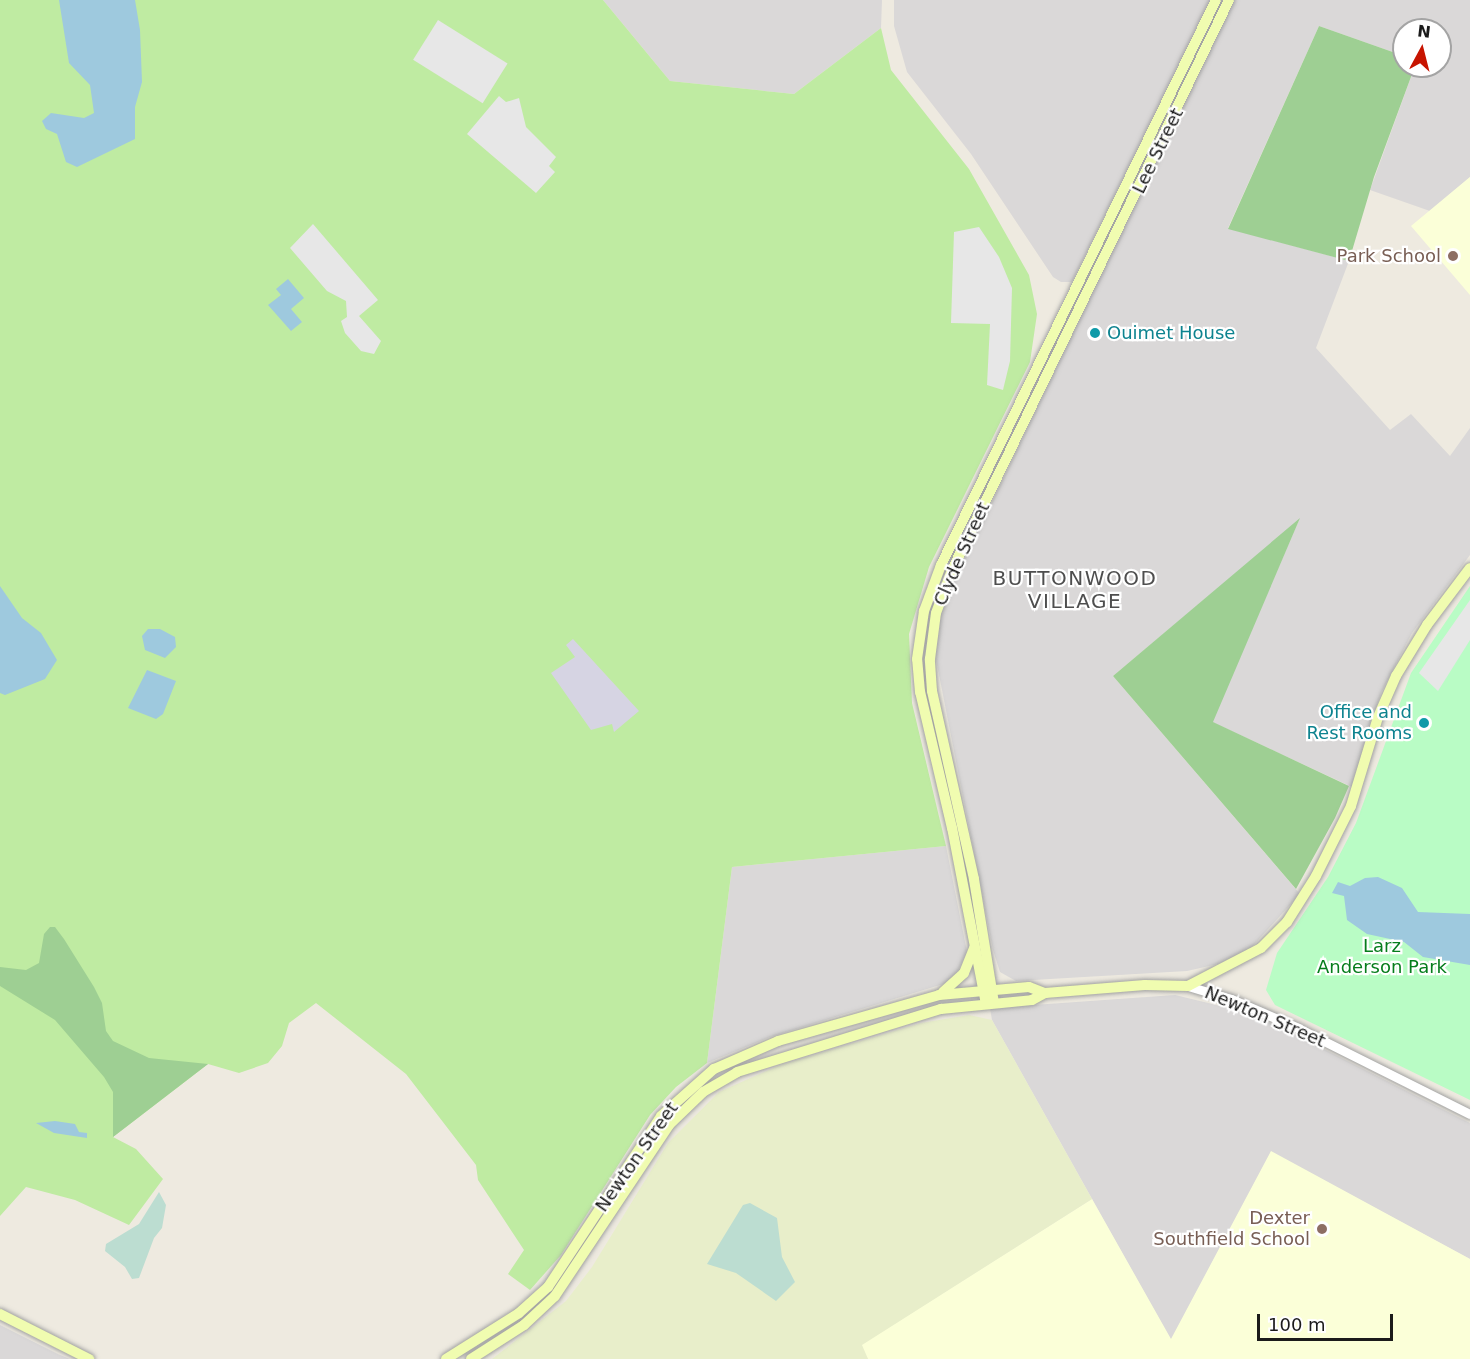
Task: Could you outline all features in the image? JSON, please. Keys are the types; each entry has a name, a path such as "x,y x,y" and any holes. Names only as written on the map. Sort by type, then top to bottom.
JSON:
{"main road":[{"name":"Lee Street","path":"1080,297 1216,0"},
{"name":"Lee Street","path":"1080,297 1229,0"},
{"name":"Clyde Street","path":"988,990 975,945 920,692 918,659 921,622 941,565 1080,297"},
{"name":"Clyde Street","path":"990,1003 963,826 932,691 933,625 952,570 1080,297"},
{"path":"1188,986 1261,948 1294,911 1351,806 1378,717 1396,676 1423,630 1470,568"},
{"path":"939,995 964,973 975,945"},
{"name":"Newton Street","path":"446,1359 519,1313 548,1287 661,1116 705,1075 760,1047 939,995 1029,987 1045,993 1188,986"},
{"name":"Newton Street","path":"471,1359 532,1319 566,1283 669,1125 703,1092 737,1072 782,1055 925,1012 1032,1000 1045,993"},
{"path":"0,1314 89,1359"}],"street":[{"name":"Newton Street","path":"1188,986 1298,1028 1470,1114"}],"shaded area":[{"path":"59,0 135,0 140,30 142,82 135,107 135,139 77,167 66,162 57,134 46,129 42,121 51,113 84,118 94,113 90,85 69,63"},
{"path":"603,0 882,0 881,28 794,94 670,81"},
{"path":"894,0 1212,0 1072,282 1061,282 1053,277 971,154 907,72 894,26"},
{"path":"1232,0 1470,0 1470,177 1430,211 1370,190 1411,78 1452,78 1452,18 1392,18 1392,52 1319,26 1228,228 1349,261 1316,348 1390,430 1411,414 1450,456 1470,428 1470,555 1412,633 1381,693 1352,787 1212,722 1299,520 1113,676 1300,894 1250,949 1218,964 1187,971 1016,981 1000,972 993,950 934,649 938,615"},
{"path":"438,20 508,63 483,103 413,60"},
{"path":"499,96 506,102 519,98 526,127 556,157 549,166 555,172 536,193 467,134"},
{"name":"Park School","path":"1470,177 1470,295 1411,226"},
{"path":"313,224 378,300 359,316 381,341 374,354 361,351 345,333 341,321 347,317 346,301 327,291 290,248"},
{"path":"979,227 999,257 1012,288 1010,361 1003,390 987,385 990,324 951,323 954,232"},
{"path":"288,279 304,298 291,309 302,322 291,331 268,305 281,295 276,289"},
{"path":"0,586 22,618 41,633 57,660 45,679 5,695 0,693"},
{"path":"1470,600 1470,640 1438,691 1419,673"},
{"path":"148,629 160,629 175,637 176,647 165,658 145,650 142,636"},
{"path":"573,639 639,711 614,732 612,724 591,730 551,673 575,657 566,645"},
{"path":"147,670 176,681 163,714 156,719 128,708"},
{"path":"946,846 967,952 953,981 770,1037 707,1063 732,867"},
{"path":"1378,877 1402,888 1418,912 1470,914 1470,965 1423,957 1404,942 1367,934 1347,920 1344,896 1332,893 1338,882 1350,886 1365,878"},
{"path":"1175,995 1233,1009 1278,1026 1470,1123 1470,1259 1271,1152 1171,1340 992,1020 990,1008"},
{"path":"969,1015 992,1020 1092,1199 862,1345 868,1359 492,1359 566,1301 592,1267 668,1143 719,1092 780,1065 921,1023"},
{"path":"55,1121 75,1124 79,1132 87,1133 87,1138 54,1133 36,1123"},
{"name":"Dexter Southfield School","path":"1271,1151 1470,1259 1470,1359 868,1359 861,1345 1092,1199 1171,1339"},
{"path":"159,1192 166,1205 162,1228 154,1238 139,1278 132,1279 125,1267 105,1251 106,1244 139,1224"},
{"path":"750,1203 777,1218 782,1257 795,1282 776,1301 736,1273 707,1264 743,1205"},
{"path":"0,1325 60,1355 70,1359 0,1359"}],"green space":[{"path":"0,0 603,0 670,81 794,94 881,28 891,70 969,169 1029,275 1037,314 1030,362 929,567 909,634 912,703 946,846 732,867 707,1063 676,1087 650,1115 561,1255 530,1290 508,1274 524,1250 478,1180 476,1165 406,1074 316,1003 289,1023 282,1046 268,1063 239,1073 208,1064 113,1137 136,1149 163,1179 129,1225 75,1200 26,1187 0,1216"},
{"path":"1319,26 1392,52 1392,78 1411,78 1374,177 1349,261 1228,229"},
{"path":"1300,518 1213,722 1349,786 1335,818 1296,889 1113,676"},
{"name":"Larz Anderson Park","path":"1470,586 1470,1100 1275,1005 1266,990 1277,953 1328,877 1356,823 1411,673"},
{"path":"50,927 55,927 64,939 94,987 102,1003 106,1031 113,1041 149,1058 208,1064 113,1137 113,1092 104,1077 55,1020 0,986 0,967 26,970 39,963 44,934"}],"place":[{"name":"Park School","path":"1453,256"},
{"name":"Ouimet House","path":"1095,333"},
{"name":"Office and Rest Rooms","path":"1424,723"},
{"name":"Dexter Southfield School","path":"1322,1229"}],"district":[{"name":"BUTTONWOOD VILLAGE","path":"1075,590"}]}
